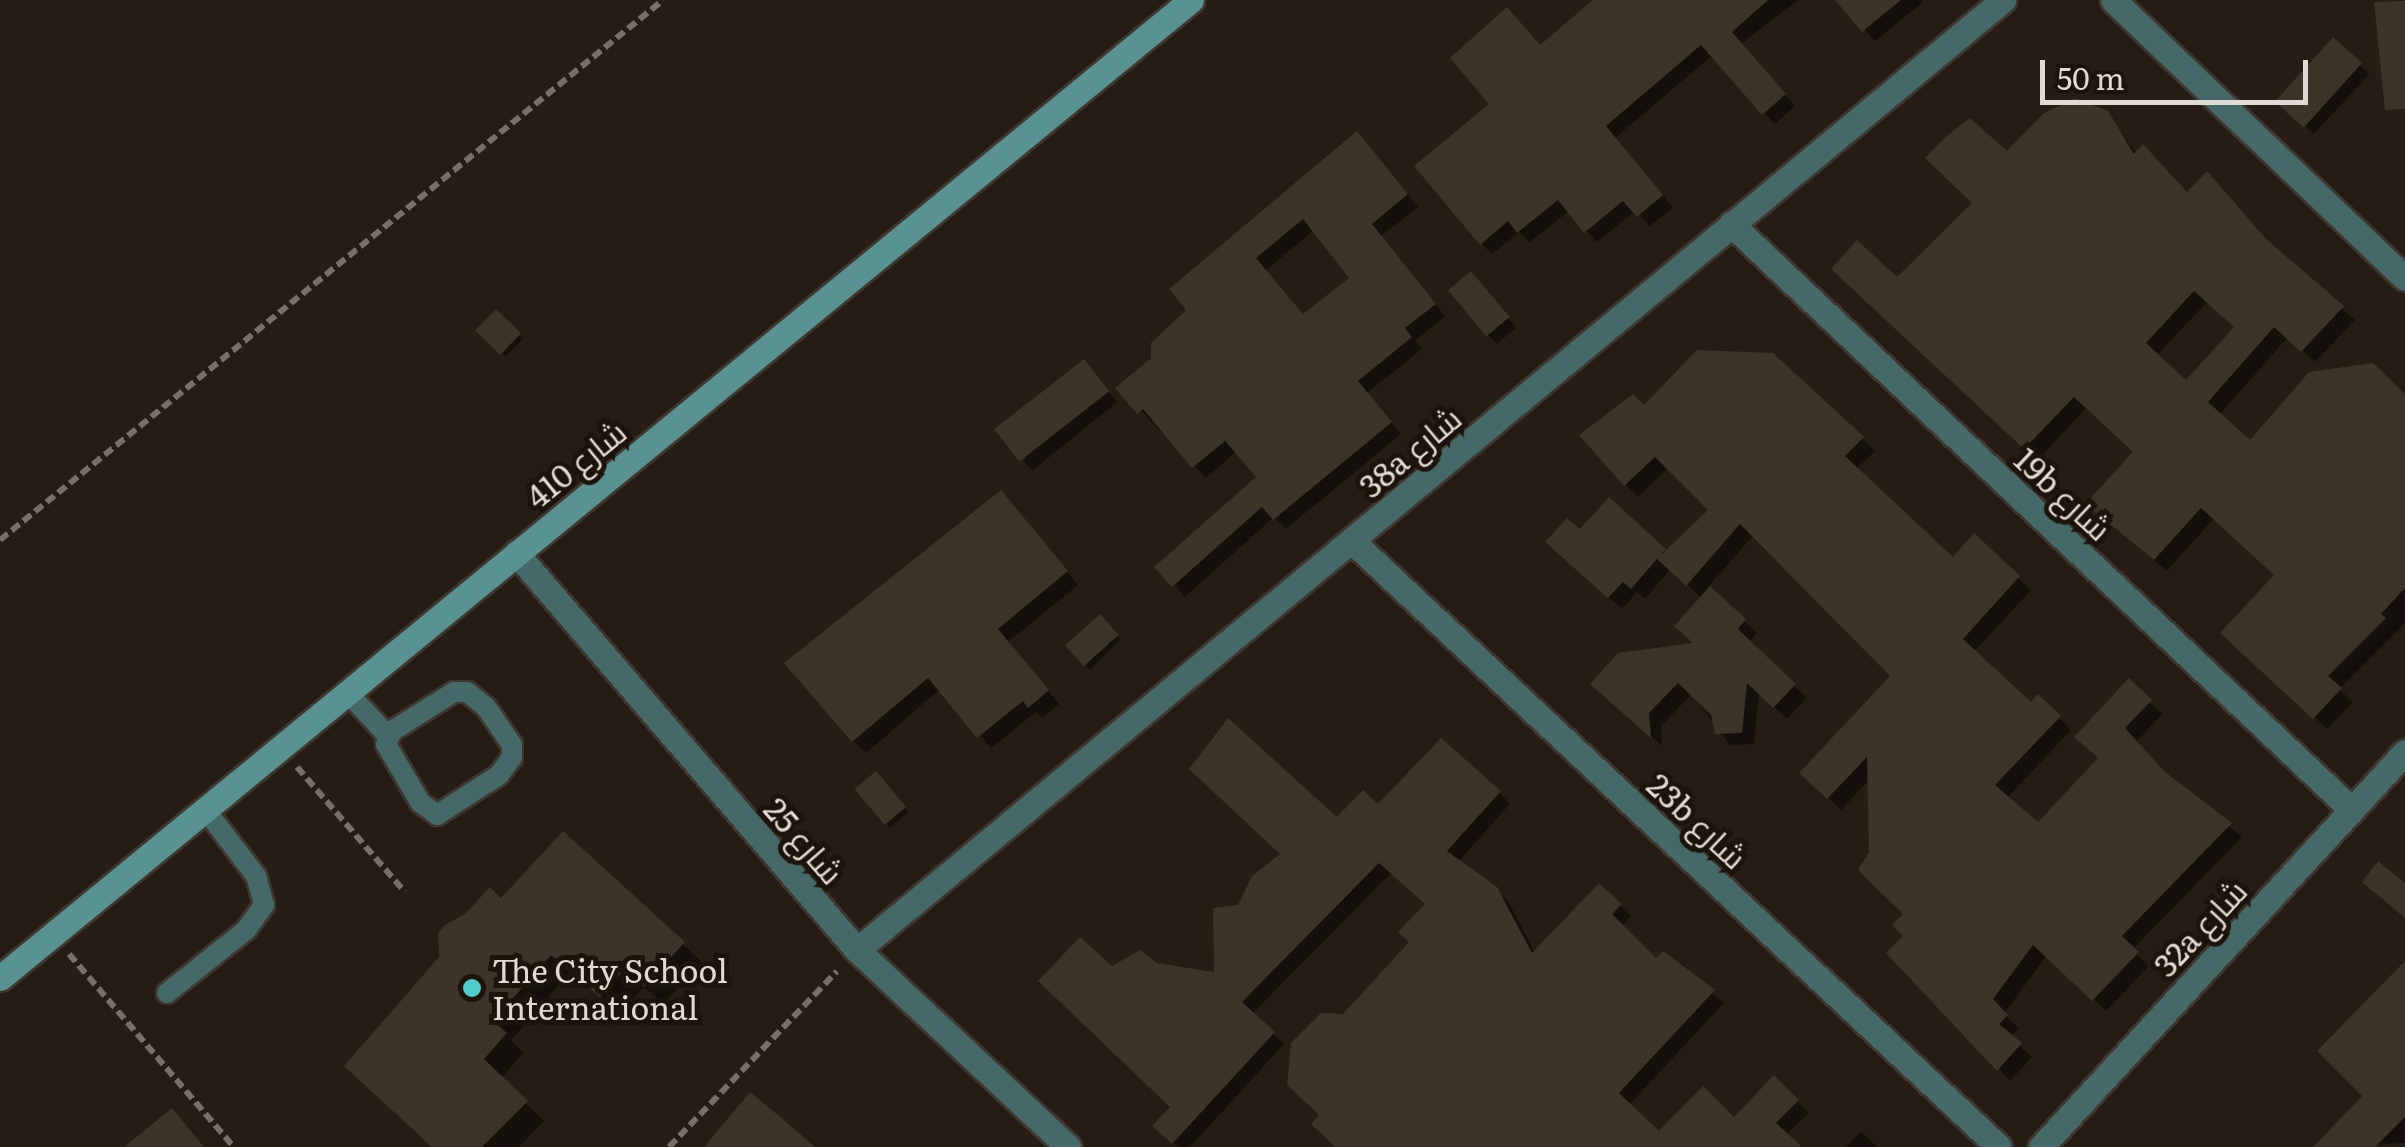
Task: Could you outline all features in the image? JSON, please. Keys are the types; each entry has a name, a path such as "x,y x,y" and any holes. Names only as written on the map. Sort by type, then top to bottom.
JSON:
{"street":[{"name":"شارع 410","path":"0,978 1191,0"},
{"name":"38a شارع","path":"856,950 2002,0"},
{"path":"2113,0 2405,278"},
{"name":"19b شارع","path":"1731,224 2352,810"},
{"name":"23b شارع","path":"1352,541 2000,1147"},
{"name":"شارع 25","path":"516,553 856,950 1068,1147"},
{"name":"32a شارع","path":"2041,1147 2405,752"}],"lane":[{"path":"347,692 388,736 387,752 420,802 437,815 485,786 512,757 507,735 467,692 443,697 388,736"},
{"path":"167,993 246,930 264,906 256,876 205,809"}],"path":[{"path":"0,540 663,0"},
{"path":"280,747 405,892"},
{"path":"52,935 234,1147"},
{"path":"669,1147 856,950"}],"building":[{"path":"1593,0 1768,0 1732,32 1786,94 1762,115 1701,45 1606,126 1663,195 1637,217 1623,201 1584,233 1558,200 1517,233 1508,221 1480,245 1414,166 1489,104 1450,58 1507,7 1540,45"},
{"path":"1835,0 1901,0 1862,32"},
{"path":"2405,1 2405,109 2385,110 2374,2"},
{"path":"2333,37 2362,63 2304,128 2275,102"},
{"path":"2075,98 2108,111 2134,154 2143,144 2187,192 2207,171 2266,239 2344,306 2301,352 2274,327 2208,402 2250,440 2309,372 2373,363 2405,394 2405,588 2381,614 2386,618 2328,676 2342,688 2313,719 2220,633 2274,575 2201,508 2154,560 2085,504 2133,452 2074,397 2024,449 1831,269 1857,240 1897,277 1972,203 1925,158 1970,118 2007,151 2044,113","holes":["2194,291 2234,327 2186,380 2146,343"]},
{"path":"1357,131 1408,194 1372,224 1436,304 1405,328 1412,337 1358,381 1392,422 1273,520 1262,507 1172,587 1154,567 1256,477 1225,441 1192,468 1143,409 1137,414 1115,388 1151,358 1151,343 1186,310 1169,289","holes":["1303,219 1349,278 1303,314 1256,258"]},
{"path":"1471,271 1510,317 1487,336 1448,290"},
{"path":"496,309 521,333 500,355 475,331"},
{"path":"1697,350 1773,353 1864,437 1845,456 1953,557 1974,533 2020,576 1963,639 2031,702 2038,694 2061,716 1995,785 2038,822 2098,758 2074,737 2129,678 2152,700 2125,728 2165,772 2232,823 2122,936 2139,952 2092,1001 2033,945 1993,999 2008,1015 1999,1024 2022,1043 1997,1071 1886,953 1903,936 1892,925 1903,914 1858,870 1869,852 1867,757 1827,799 1799,773 1890,676 1740,524 1686,586 1657,559 1631,589 1623,582 1608,598 1545,542 1567,518 1580,529 1609,497 1666,549 1659,557 1708,510 1655,457 1624,486 1579,435 1633,394 1644,405"},
{"path":"1084,359 1109,391 1019,461 994,429"},
{"path":"1001,490 1068,571 998,629 1049,690 1028,708 1023,701 977,738 928,678 852,742 784,663"},
{"path":"1710,586 1746,619 1738,629 1796,684 1773,708 1747,683 1742,733 1715,734 1711,715 1678,683 1649,713 1651,738 1590,684 1618,653 1693,643 1674,626"},
{"path":"1100,614 1119,635 1084,666 1065,645"},
{"path":"1228,718 1337,817 1363,790 1378,804 1441,738 1501,791 1447,851 1497,887 1532,953 1599,883 1622,904 1612,914 1656,958 1663,951 1715,990 1619,1093 1659,1131 1703,1086 1734,1117 1774,1075 1799,1100 1776,1123 1802,1147 1335,1147 1311,1124 1319,1115 1287,1085 1291,1043 1321,1013 1343,1014 1409,942 1398,932 1425,904 1379,863 1242,1002 1275,1032 1172,1144 1152,1126 1170,1107 1038,981 1080,937 1112,966 1140,950 1157,963 1214,972 1213,908 1238,905 1252,876 1280,854 1189,769"},
{"path":"876,771 906,807 885,825 855,789"},
{"name":"The City School International","path":"563,831 685,942 644,987 624,970 600,997 551,955 493,1021 507,1033 484,1059 528,1101 482,1147 432,1147 344,1066 439,957 438,933 445,925 465,914 490,887 501,898"},
{"path":"2378,861 2405,883 2405,918 2362,882"},
{"path":"2405,961 2405,1117 2375,1147 2313,1147 2362,1096 2317,1051"},
{"path":"750,1092 778,1115 815,1147 704,1147"},
{"path":"172,1108 204,1147 124,1147"}],"place":[{"name":"The City School International","path":"472,988"}]}
